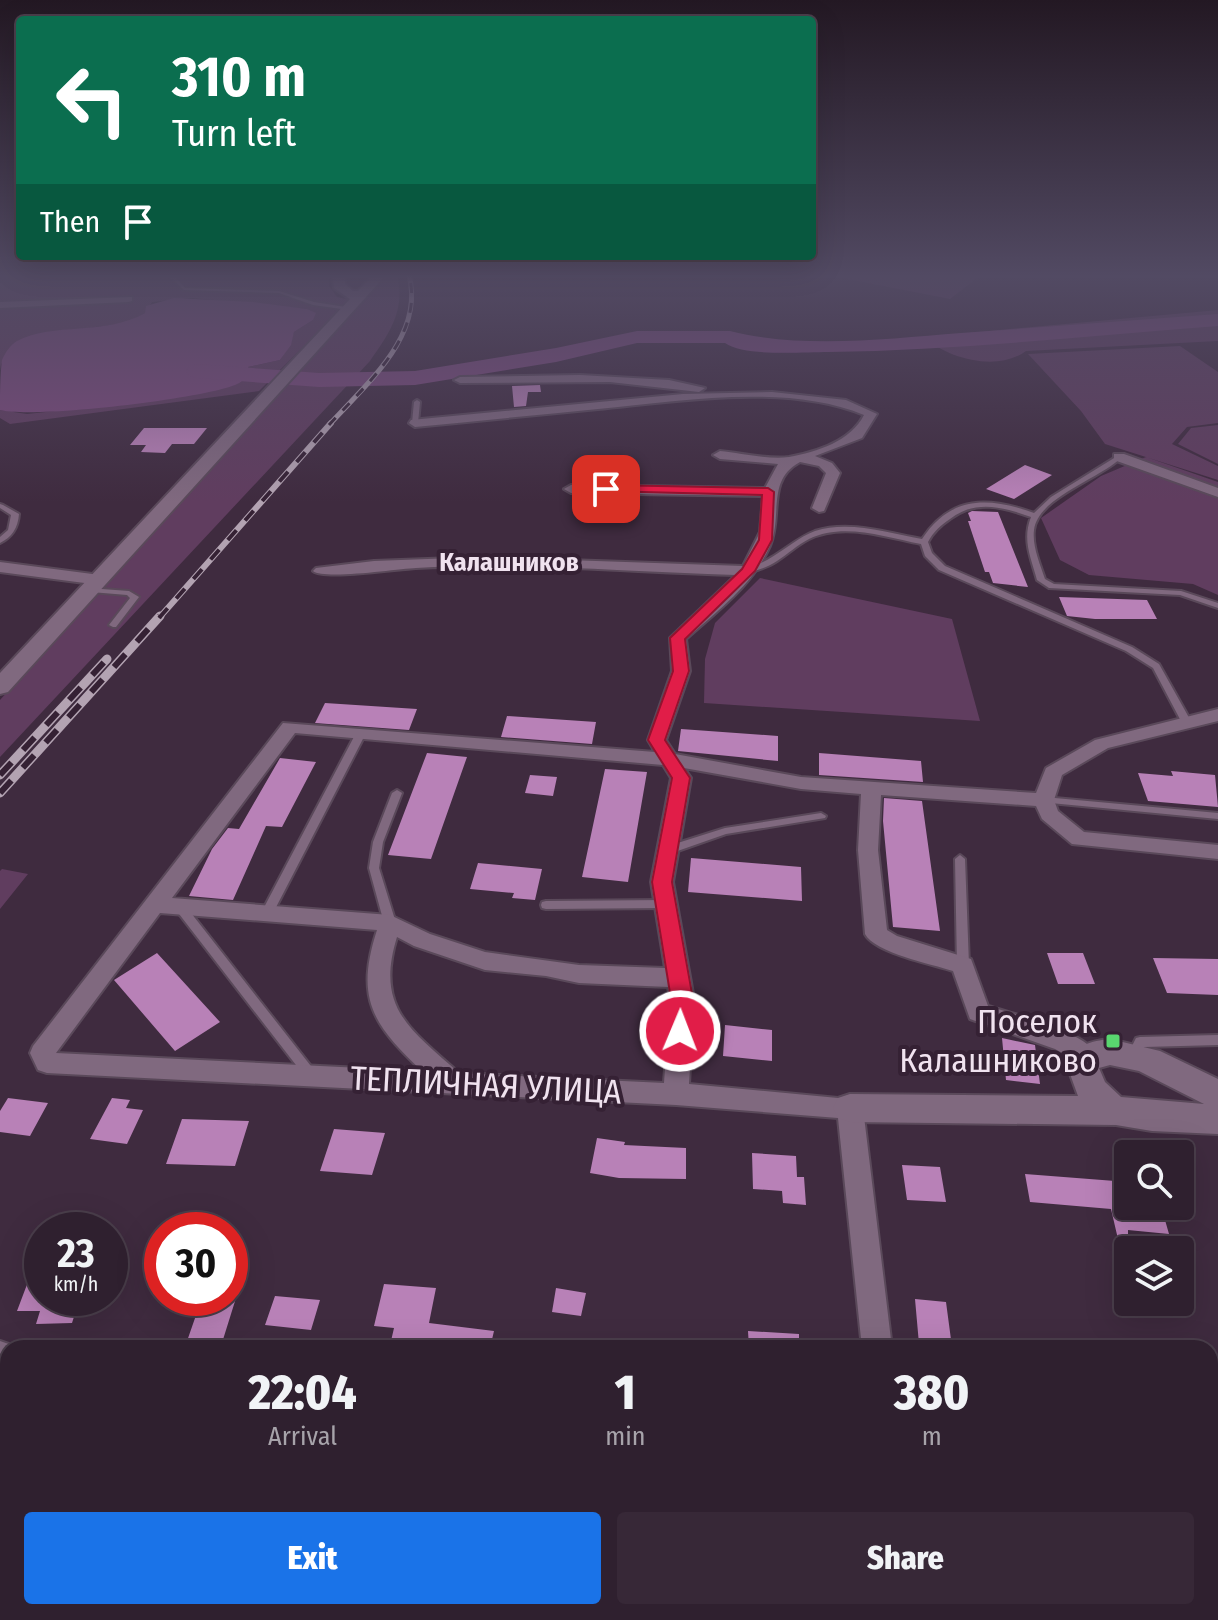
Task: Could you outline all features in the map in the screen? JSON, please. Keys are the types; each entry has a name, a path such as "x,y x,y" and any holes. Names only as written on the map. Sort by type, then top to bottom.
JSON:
{"street":[{"path":"0,687 309,351"},
{"path":"460,380 590,378 683,385 735,396"},
{"path":"415,423 735,396 837,400 858,405 871,414 860,434 836,448 795,460 781,468 768,492 766,540 748,571 678,638 681,671 657,740 681,778 662,882 682,999 676,1094"},
{"path":"720,455 821,462 830,466 833,473 819,508"},
{"path":"1119,457 1218,493"},
{"path":"571,489 768,492"},
{"path":"321,571 357,566 496,564 748,571"},
{"path":"0,567 96,585"},
{"path":"1218,715 1102,744 1053,772 1044,800 1049,814 1079,839 1218,852"},
{"path":"155,905 290,727 669,759 801,783 1044,800"},
{"path":"871,788 868,850 876,934 889,942 963,965 978,1012 1064,1042 1087,1057"},
{"path":"155,905 390,923 422,940 485,961 546,967 579,974 679,978"},
{"name":"ТЕПЛИЧНАЯ УЛИЦА","path":"155,905 42,1053 47,1063 676,1094 850,1108 1116,1111 1218,1119"},
{"path":"390,923 377,974 384,1013 409,1042 454,1084"},
{"path":"1116,1111 1098,1099 1086,1082 1082,1063 1087,1057 1110,1049 1133,1056 1218,1095"},
{"path":"850,1108 876,1340"}],"lane":[{"path":"415,423 417,402"},
{"path":"1119,457 1111,465 1041,507 1034,516 1030,531 1041,580 1052,586 1181,593 1218,606"},
{"path":"1034,516 1001,503 968,504 948,516 927,535 924,542 928,554 942,568 1129,649 1156,666 1187,723"},
{"path":"0,541 13,531 15,523 15,514 1,506"},
{"path":"748,571 773,563 805,538 821,531 862,531 924,542"},
{"path":"96,585 135,597 113,625"},
{"path":"266,915 361,733"},
{"path":"390,923 374,868 378,842 397,793"},
{"path":"1044,800 1218,816"},
{"path":"668,851 725,831 821,816"},
{"path":"960,859 963,965"},
{"path":"546,905 666,904"},
{"path":"180,907 312,1076"},
{"path":"1133,1056 1140,1042 1218,1040"}],"shaded area":[{"path":"0,351 17,351 1,364 0,371"},
{"path":"7,351 287,351 280,360 248,367 250,374 241,382 216,390 117,406 46,412 0,410 2,360"},
{"path":"286,351 299,351 259,391 10,424 0,418 0,410 27,414 158,400 248,367 280,360"},
{"path":"317,351 377,351 0,757 0,700"},
{"path":"946,351 1034,351 1002,361 988,362 959,357"},
{"path":"1187,351 1218,372 1218,423 1187,427 1172,444 1218,466 1218,480 1105,444 1081,411 1028,354"},
{"path":"1218,425 1218,464 1178,444 1191,428"},
{"path":"1146,457 1218,482 1218,595 1193,584 1089,575 1060,560 1041,518 1101,476"},
{"path":"760,578 952,619 980,721 704,703 705,659 715,623"},
{"path":"0,871 28,874 0,909"}],"building":[{"path":"540,385 541,392 528,392 526,406 514,407 512,386"},
{"path":"144,428 207,428 194,444 172,444 165,453 141,452 146,445 130,445"},
{"path":"1025,465 1052,475 1014,499 986,489"},
{"path":"998,512 1028,587 993,583 989,572 985,572 968,521 971,521 968,513"},
{"path":"1059,597 1147,600 1157,619 1067,616"},
{"path":"325,703 417,709 409,730 315,723"},
{"path":"507,716 596,722 592,744 501,737"},
{"path":"681,729 778,736 778,761 678,751"},
{"path":"427,753 467,757 431,859 388,855"},
{"path":"819,753 921,761 923,782 819,775"},
{"path":"280,758 316,762 282,827 266,826 233,900 189,896 212,849 228,828 239,829"},
{"path":"605,769 647,772 628,882 582,877"},
{"path":"1171,771 1215,775 1218,807 1148,801 1138,773 1173,776"},
{"path":"530,775 557,777 553,796 525,793"},
{"path":"884,798 922,801 940,931 893,927 883,821"},
{"path":"691,858 801,867 802,901 688,892"},
{"path":"478,863 542,869 535,900 512,898 514,893 470,889"},
{"path":"157,953 220,1022 175,1051 114,980"},
{"path":"1047,953 1083,953 1095,984 1058,984"},
{"path":"1153,958 1218,959 1218,995 1167,993"},
{"path":"725,1025 772,1030 772,1061 723,1056"},
{"path":"1002,1038 1035,1045 1040,1084 1006,1080"},
{"path":"8,1098 48,1103 30,1136 0,1132 0,1111"},
{"path":"112,1098 130,1100 126,1108 143,1110 127,1144 90,1139"},
{"path":"182,1119 249,1121 235,1166 166,1164"},
{"path":"334,1129 385,1133 372,1175 320,1171"},
{"path":"597,1138 625,1142 624,1145 686,1148 686,1179 619,1178 590,1173"},
{"path":"752,1153 796,1156 797,1177 804,1177 806,1205 783,1203 782,1191 753,1189"},
{"path":"902,1165 940,1167 946,1202 907,1200"},
{"path":"1025,1174 1114,1181 1114,1220 1165,1220 1169,1234 1128,1230 1128,1236 1117,1236 1111,1209 1030,1202"},
{"path":"384,1284 436,1288 429,1323 494,1331 492,1340 391,1340 394,1328 374,1326"},
{"path":"556,1288 586,1293 581,1316 552,1312"},
{"path":"24,1292 24,1311 17,1311"},
{"path":"275,1296 320,1300 311,1330 265,1325"},
{"path":"915,1299 946,1302 951,1340 919,1340"},
{"path":"38,1316 74,1316 72,1323 36,1324"},
{"path":"196,1316 230,1316 223,1340 187,1340"},
{"path":"748,1331 799,1334 799,1340 749,1340"}],"waterway":[{"path":"197,371 319,380 415,378 576,351"}],"railway":[{"path":"329,425 375,376 393,351"},
{"path":"159,618 331,423"},
{"path":"0,793 160,616"},
{"path":"0,775 107,659"}],"place":[{"name":"Поселок Калашниково","path":"1113,1041"}],"district":[{"name":"Калашников","path":"509,562"}],"route":[{"path":"606,489 768,492 766,540 748,571 678,638 681,671 657,740 681,778 662,882 682,999 680,1031"}]}
